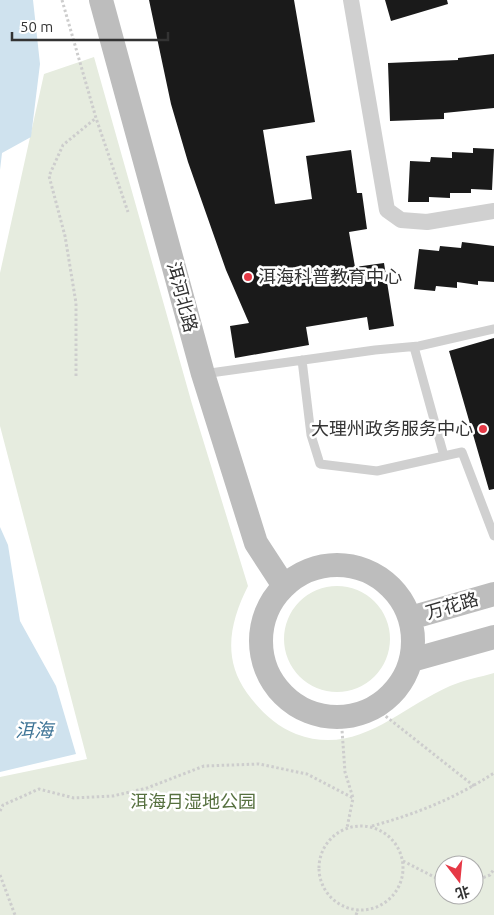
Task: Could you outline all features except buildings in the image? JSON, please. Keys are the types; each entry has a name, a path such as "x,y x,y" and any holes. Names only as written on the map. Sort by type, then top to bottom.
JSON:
{"street":[{"name":"洱河北路","path":"101,0 203,374 256,543 284,586"},
{"path":"351,0 387,210 401,220 427,222 494,211"},
{"path":"330,565 356,567 380,578 398,595 410,618 413,638 412,660 404,678 391,694 374,707 358,714 341,716 320,715 301,708 284,696 272,680 263,662 260,641 263,621 271,602 284,586 305,572 330,565"},
{"name":"万花路","path":"410,618 494,594"},
{"path":"412,660 494,637"}],"lane":[{"path":"203,374 414,347 494,329"},
{"path":"414,347 444,456"},
{"path":"302,360 311,435 320,464 377,471 462,452 494,536"}],"path":[{"path":"62,0 96,118 128,212"},
{"path":"76,376 76,303 65,236 49,176 63,145 96,118"},
{"path":"374,707 474,786"},
{"path":"341,716 345,772 353,798 347,828"},
{"path":"0,812 3,805 39,789 74,798 113,796 147,788 204,766 259,764 306,774 353,798"},
{"path":"369,827 417,814 474,786 494,773"},
{"path":"360,825 369,827 386,833 395,842 402,861 401,882 395,893 385,903 372,908 358,910 344,906 332,898 323,887 319,873 319,859 325,846 334,835 347,828 360,825"},
{"path":"402,861 434,877"},
{"path":"484,876 490,874 494,869"},
{"path":"0,874 15,915"},
{"path":"356,915 358,910"}],"green space":[{"name":"洱海月湿地公园","path":"94,57 192,404 248,586 237,613 231,640 234,667 239,680 257,706 282,727 296,734 318,739 338,739 358,735 376,727 450,686 494,673 494,915 0,915 0,777 87,759 0,426 0,273 44,74"},
{"path":"337,586 357,590 375,601 386,619 390,639 386,659 375,677 357,688 337,692 317,688 299,677 288,659 284,639 288,619 299,601 317,590"}],"water":[{"path":"0,0 33,0 40,64 31,137 2,153 0,170"},
{"name":"洱海","path":"0,527 8,545 20,621 56,686 76,754 0,772"}],"place":[{"name":"洱海科普教育中心","path":"248,277"},
{"name":"大理州政务服务中心","path":"483,429"}]}
